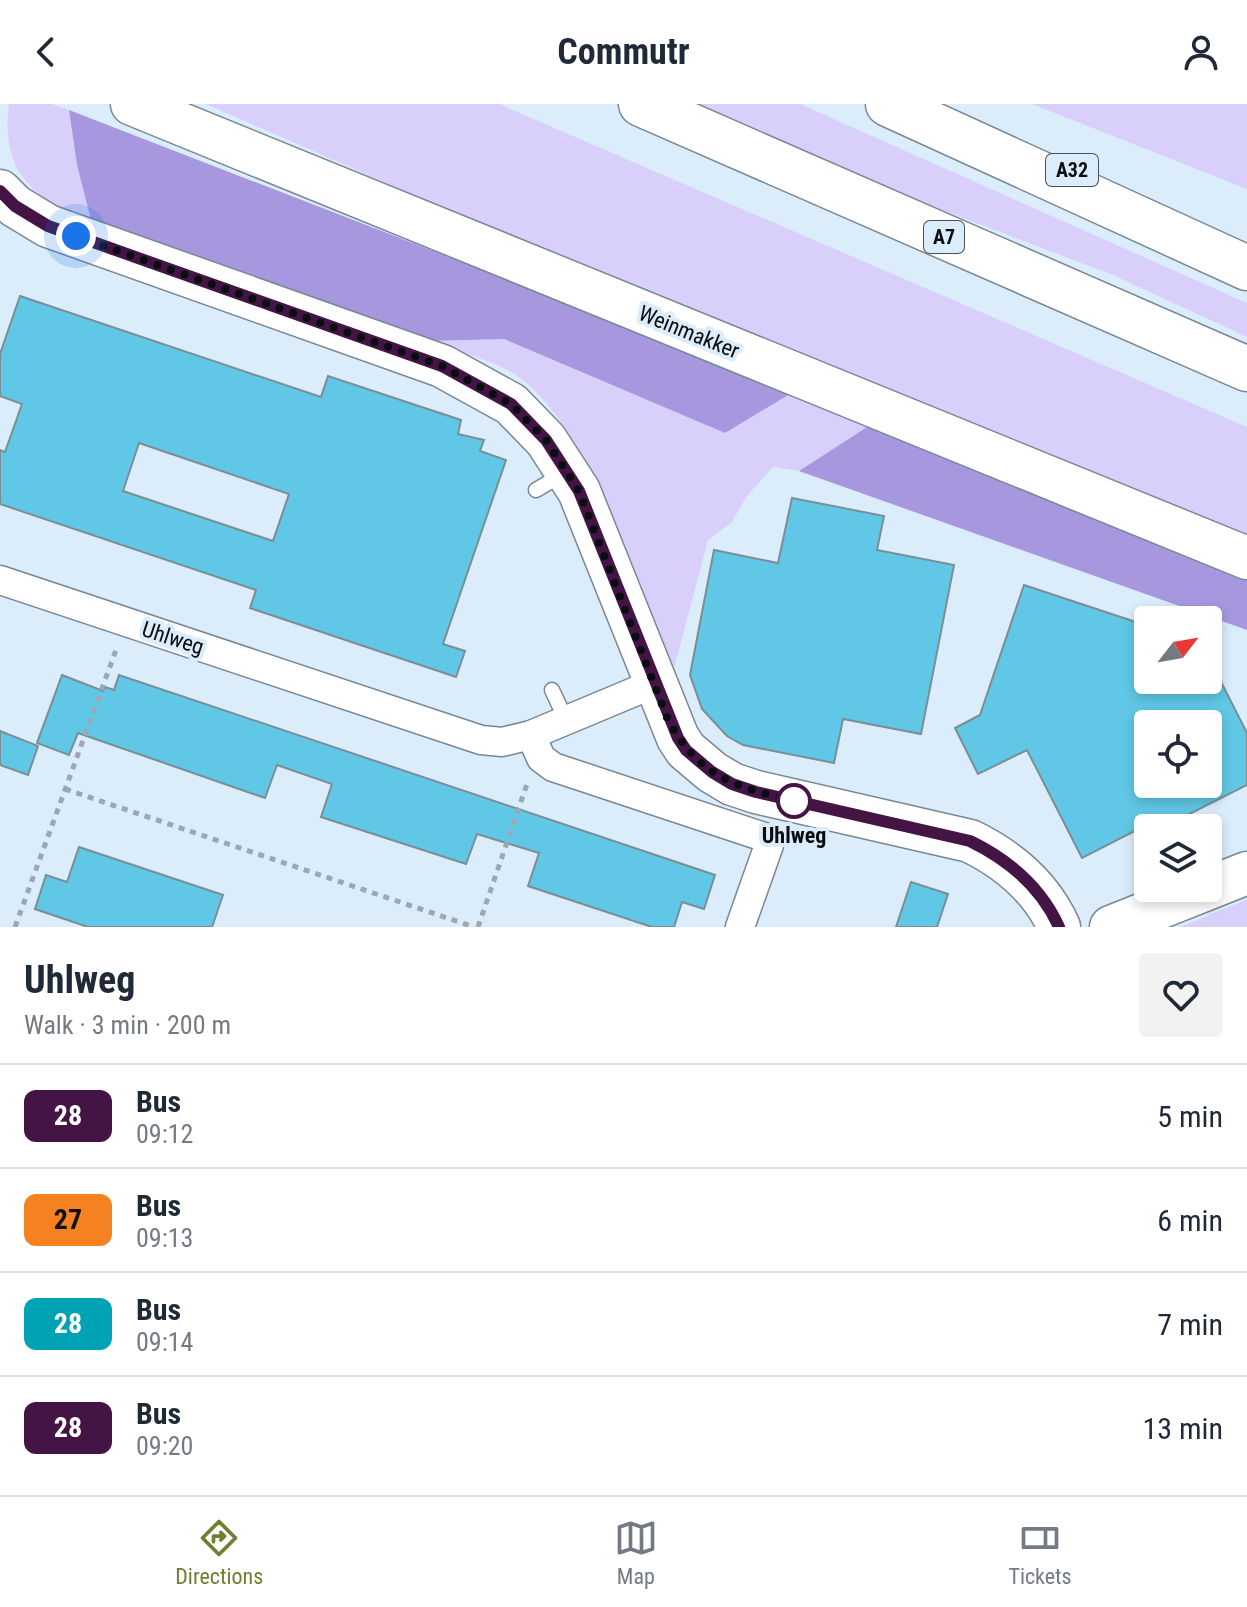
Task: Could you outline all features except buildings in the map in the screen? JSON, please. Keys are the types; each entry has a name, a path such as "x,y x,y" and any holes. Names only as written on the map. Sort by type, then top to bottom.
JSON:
{"highway":[{"name":"A7","path":"641,104 1247,369"},
{"path":"888,104 1247,268"},
{"name":"A32","path":"896,104 1247,236"}],"street":[{"name":"Weinmakker","path":"132,104 1247,558"},
{"path":"1,194 25,213 63,232 442,366 474,381 529,421 552,481 593,523 653,684 668,720 686,750 724,780 756,792 880,810 985,848 1028,881 1059,927"},
{"name":"Uhlweg","path":"0,580 481,740 502,742 531,735 653,684"},
{"path":"531,735 541,758 553,767 767,840 769,845 740,927"},
{"path":"1222,883 1247,873"},
{"path":"1111,927 1173,902"}],"lane":[{"path":"552,690 566,720"}],"path":[{"path":"15,927 117,646"},
{"path":"65,789 476,927 527,786"}],"shaded area":[{"path":"9,104 52,104 69,110 77,165 91,220 53,204 25,180 10,147"},
{"path":"206,104 499,104 1247,427 1247,534 635,292"},
{"path":"694,104 800,104 1247,303 1247,337 1113,275 840,171"},
{"path":"1032,104 1247,104 1247,189"},
{"path":"69,110 795,391 725,433 504,339 429,341 91,220 77,165"},
{"path":"504,339 725,433 795,391 867,427 799,471 773,467 746,497 732,522 708,540 671,680 629,563 594,479 550,407 524,381 503,368 429,341"},
{"path":"867,427 1247,578 1247,630 1222,621 1222,606 1179,606 799,471"},
{"path":"1247,900 1247,927 1180,927 1241,902"}],"bus line":[{"name":"28","path":"0,191 15,206 48,226 442,366 511,404 546,440 579,491 668,720 686,750 697,761 732,784 756,792 970,841 1001,858 1028,881 1059,927"}],"place":[{"name":"Uhlweg","path":"794,801"}],"route":[{"path":"76,236 442,366 511,404 546,440 579,491 668,720 686,750 732,784 805,803 794,801"}]}
